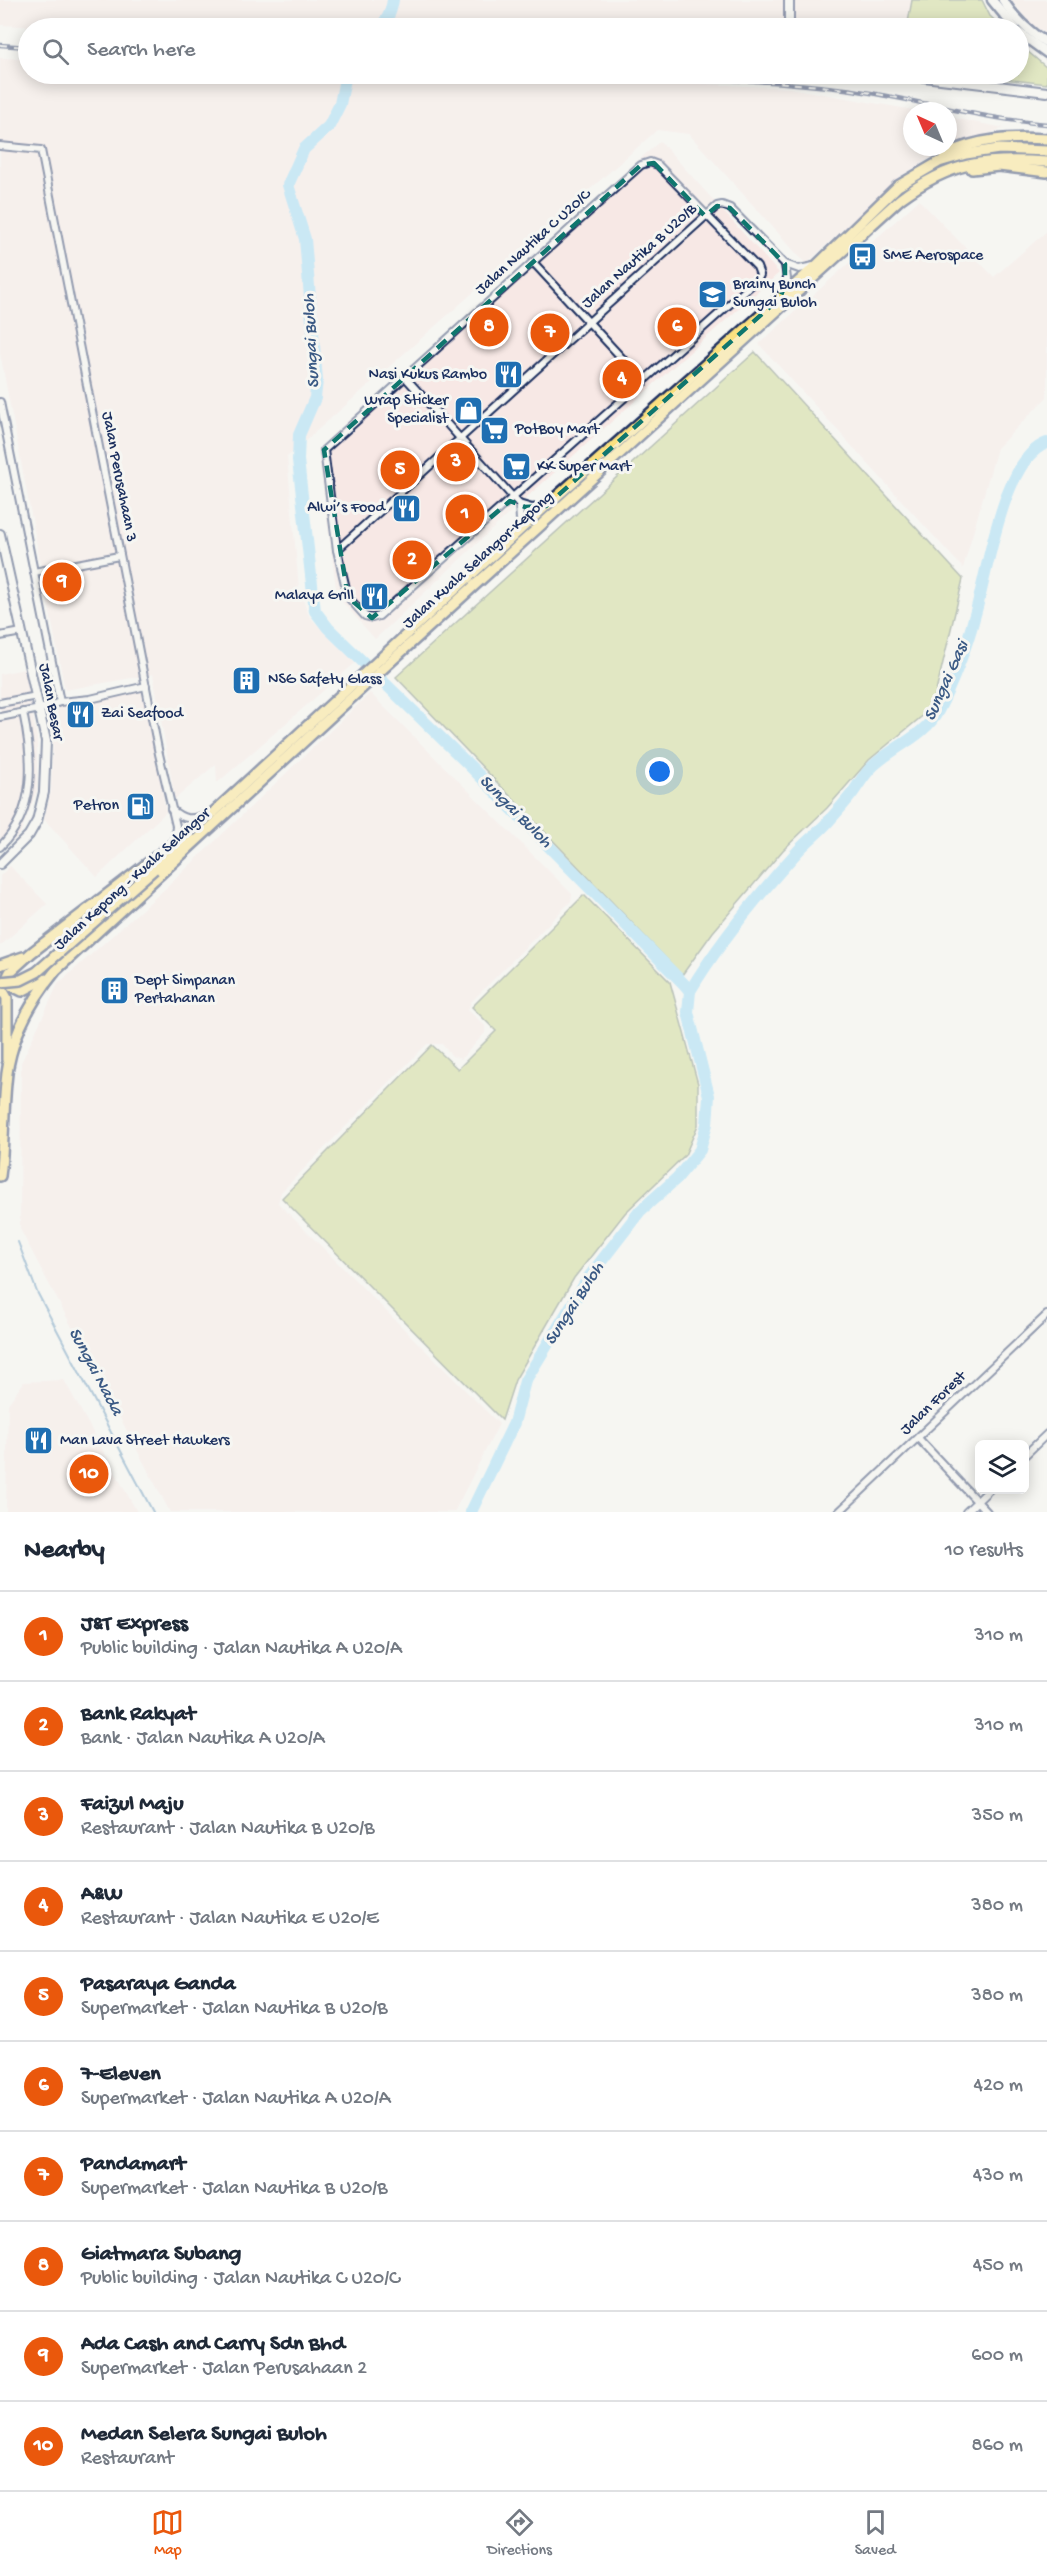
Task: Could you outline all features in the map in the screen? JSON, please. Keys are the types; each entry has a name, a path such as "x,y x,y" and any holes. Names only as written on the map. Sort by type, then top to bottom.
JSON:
{"highway":[{"path":"898,186 915,171 936,159 972,145 1006,137 1047,139"},
{"name":"Jalan Kuala Selangor-Kepong","path":"386,659 546,506 816,266 898,186 939,162 966,154 999,149 1047,151"},
{"name":"Jalan Kuala Selangor-Kepong","path":"386,659 900,199 920,185 947,172 974,163 1002,159 1047,162"},
{"path":"947,172 999,166 1047,172"},
{"name":"Jalan Kepong - Kuala Selangor","path":"0,1176 6,1080 22,1023 31,1004 56,970 213,828 386,659"},
{"name":"Jalan Kepong - Kuala Selangor","path":"174,843 213,813 365,679"},
{"path":"0,986 21,980 37,972 154,869 188,842 213,828"},
{"path":"0,986 10,972 31,953 174,843"},
{"path":"0,965 31,953"},
{"path":"10,972 12,986 22,991 39,983 56,970"},
{"path":"0,986 7,999 9,1024 6,1080"}],"main road":[{"path":"992,0 1007,18"},
{"path":"1004,1 1018,18"},
{"path":"1029,31 1047,43"},
{"path":"1029,40 1047,53"}],"street":[{"path":"789,0 789,18"},
{"path":"789,18 795,0"},
{"path":"981,84 1047,92"},
{"name":"Jalan Perusahaan 3","path":"0,146 41,150 119,556 176,825 174,843"},
{"name":"Jalan Nautika C U20/C","path":"337,550 324,450 641,165 650,162 658,165 705,216"},
{"name":"Jalan Nautika B U20/B","path":"337,550 715,207 722,205 730,208 785,264"},
{"path":"337,550 348,597 365,616 372,618 379,616 754,283 760,275 757,267 705,216"},
{"path":"533,262 644,382"},
{"path":"780,298 787,279 785,264 799,269 816,266"},
{"path":"405,377 519,504 532,508 546,506"},
{"path":"0,402 60,702"},
{"path":"517,533 520,520 519,504"},
{"name":"Jalan Besar","path":"0,534 4,576 22,632 46,741 44,792 37,821 29,836 0,864"},
{"path":"34,572 119,556"},
{"path":"0,636 22,632"},
{"path":"0,717 40,709 60,702 100,697 146,686"},
{"path":"0,703 37,696"},
{"path":"0,847 15,831 24,812 29,782 30,746 23,712"},
{"path":"171,809 184,819 194,819 213,813"},
{"name":"Jalan Forest","path":"839,1512 1047,1315"},
{"path":"1029,1451 1047,1434"},
{"path":"918,1438 987,1512"},
{"path":"966,1512 985,1494"}],"highlighted area":[{"path":"654,163 705,216 717,206 730,208 785,264 785,285 780,298 546,506 525,507 510,501 372,618 348,597 324,450 641,165"}],"shaded area":[{"path":"0,0 912,0 909,18 18,18 18,26 0,25"},
{"path":"1011,0 1047,0 1047,34 1031,24 1029,18 1026,18"},
{"path":"0,58 18,59 18,84 706,84 789,88 903,108 903,156 934,156 900,176 806,264 689,134 657,130 287,457 299,588 309,616 355,663 217,783 216,764 175,799 153,674 65,690 0,353"},
{"path":"957,119 1004,128 957,144"},
{"path":"660,141 779,273 519,504 375,639 337,596 318,449"},
{"name":"SME Aerospace","path":"919,200 994,277 1047,231 1047,397 997,448 963,568 759,344"},
{"path":"25,669 37,739 37,790 20,834 0,853 0,674"},
{"path":"144,690 166,812 97,877 44,819 51,792 53,739 47,709 61,704"},
{"path":"370,693 572,894 571,901 471,1002 468,1010 485,1026 485,1033 461,1059 452,1056 442,1044 427,1044 281,1192 278,1203 499,1424 454,1512 170,1512 20,1229 21,1063 58,984 166,888"},
{"path":"10,866 47,904 0,946 0,876"},
{"path":"64,1380 137,1512 6,1512 8,1404 24,1382"}],"green space":[{"path":"912,0 982,0 992,18 909,18"},
{"path":"1029,53 1047,68 1047,84 1029,82"},
{"path":"755,352 963,579 932,708 869,760 827,808 783,850 713,932 682,975 396,677"},
{"path":"584,895 670,982 698,1084 698,1125 685,1155 625,1213 574,1278 515,1380 502,1420 282,1198 432,1045 458,1069 496,1031 472,1007"}],"waterway":[{"name":"Sungai Buloh","path":"387,18 393,0"},
{"name":"Sungai Buloh","path":"344,84 340,104 329,126 304,149 288,185 305,239 317,380 315,398 299,435 298,460 315,611 328,628 469,765 690,991 688,1012 709,1096 707,1124 700,1150 677,1178 640,1211 589,1277 525,1381 514,1423 471,1512"},
{"name":"Sungai Gasi","path":"690,991 714,954 755,901 798,851 824,827 870,769 917,734 938,711 967,641 1008,494 1018,471 1031,453 1047,443"},
{"name":"Sungai Nada","path":"18,1242 37,1292 153,1512"}],"railway":[{"path":"0,45 18,46"},
{"path":"800,84 870,93 996,118 1047,124"}],"place":[{"name":"SME Aerospace","path":"862,256"},
{"name":"Brainy Bunch Sungai Buloh","path":"712,294"},
{"name":"Giatmara Subang","path":"489,327"},
{"name":"7-Eleven","path":"677,327"},
{"name":"Pandamart","path":"550,333"},
{"name":"Nasi Kukus Rambo","path":"508,375"},
{"name":"A&W","path":"622,379"},
{"name":"Wrap Sticker Specialist","path":"469,410"},
{"name":"PotBoy Mart","path":"494,430"},
{"name":"Faizul Maju","path":"456,462"},
{"name":"KK Super Mart","path":"516,467"},
{"name":"Pasaraya Ganda","path":"400,470"},
{"name":"Alwi’s Food","path":"406,508"},
{"name":"J&T Express","path":"465,514"},
{"name":"Bank Rakyat","path":"412,560"},
{"name":"Ada Cash and Carry Sdn Bhd","path":"62,582"},
{"name":"Malaya Grill","path":"375,596"},
{"name":"NSG Safety Glass","path":"247,680"},
{"name":"Zai Seafood","path":"80,714"},
{"name":"Petron","path":"140,806"},
{"name":"Dept Simpanan Pertahanan","path":"114,990"},
{"name":"Man Lava Street Hawkers","path":"39,1441"},
{"name":"Medan Selera Sungai Buloh","path":"89,1474"}]}
